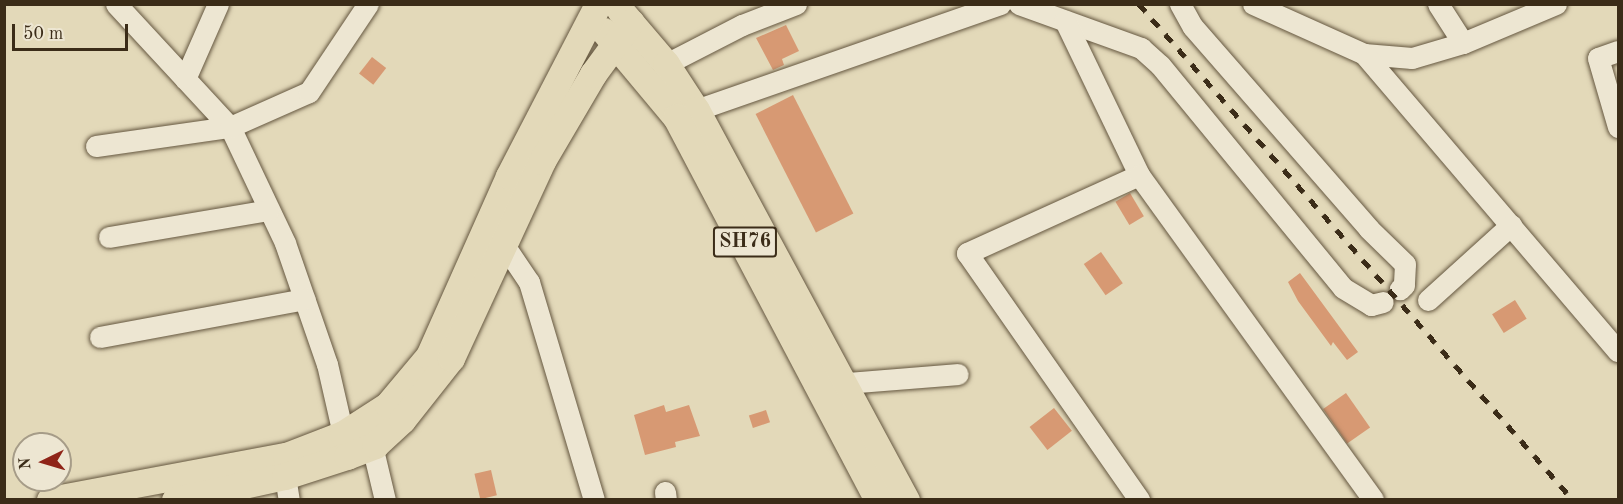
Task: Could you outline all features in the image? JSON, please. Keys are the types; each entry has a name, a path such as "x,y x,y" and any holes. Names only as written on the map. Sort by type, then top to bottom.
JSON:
{"main road":[{"name":"SH76","path":"605,16 666,64 696,110 846,383 906,500"},
{"name":"SH76","path":"605,16 676,117 693,147 878,500"},
{"path":"50,500 286,456 360,434 409,412 451,358 548,151 605,16"},
{"path":"175,500 287,488 360,434 388,405 429,356 509,176 605,16"}],"street":[{"path":"116,4 230,127 269,210 305,299 327,364 360,434 386,500"},
{"path":"185,79 218,4"},
{"path":"96,146 230,127 309,92 368,4"},
{"path":"666,64 742,26 796,4"},
{"path":"696,110 1000,4"},
{"path":"1018,4 1141,48 1160,65 1343,288 1371,305 1392,295 1406,279 1405,264 1369,230 1192,27 1180,4"},
{"path":"1253,4 1364,54 1412,58 1463,43 1556,4"},
{"path":"1438,4 1463,43"},
{"path":"1065,21 1139,175 1373,500"},
{"path":"1618,51 1598,58 1618,127"},
{"path":"1364,54 1618,351"},
{"path":"1139,175 967,253 1139,500"},
{"path":"109,237 269,210"},
{"path":"1428,300 1511,225"},
{"path":"504,245 529,282 593,499"},
{"path":"100,337 305,299"},
{"path":"846,383 958,374"}],"building":[{"path":"786,25 799,51 782,59 784,65 773,70 756,38"},
{"path":"372,57 386,68 373,85 359,74"},
{"path":"793,95 853,214 816,233 756,114"},
{"path":"1130,193 1144,216 1129,225 1115,202"},
{"path":"1101,252 1123,283 1106,295 1084,264"},
{"path":"1300,273 1358,352 1347,360 1333,342 1331,346 1298,301 1288,282"},
{"path":"1515,300 1527,319 1504,333 1492,314"},
{"path":"1346,393 1370,427 1347,443 1323,409"},
{"path":"664,405 666,412 689,405 700,436 675,442 676,447 645,455 634,415"},
{"path":"1054,408 1072,431 1047,450 1030,427"},
{"path":"766,410 770,422 753,428 749,416"},
{"path":"491,470 497,495 480,499 474,474"}],"railway":[{"path":"1139,4 1573,500"}]}
